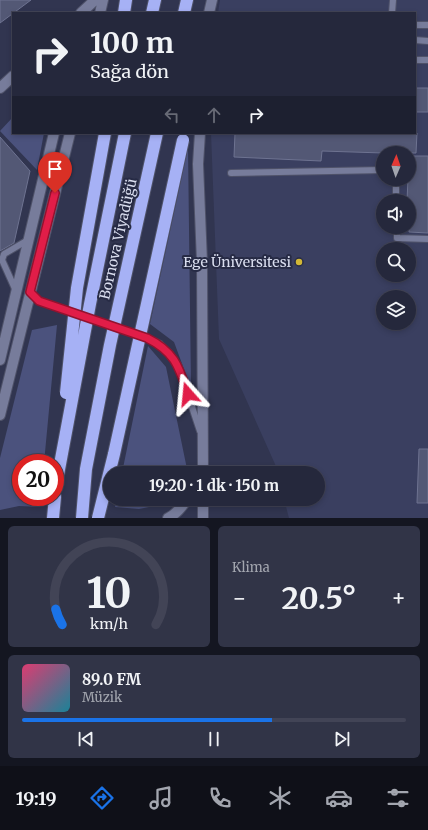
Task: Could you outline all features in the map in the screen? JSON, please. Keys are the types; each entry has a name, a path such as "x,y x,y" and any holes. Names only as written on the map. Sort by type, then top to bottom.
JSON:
{"highway":[{"path":"124,12 126,0"},
{"path":"152,12 155,0"},
{"path":"184,12 187,0"},
{"path":"60,454 77,288 105,134"},
{"name":"Bornova Viyadüğü","path":"63,454 90,304 125,134"},
{"name":"Bornova Viyadüğü","path":"82,518 86,469 110,345 157,134"},
{"path":"98,518 114,454 183,136"},
{"name":"Bornova Viyadüğü","path":"53,518 54,506"}],"street":[{"path":"82,12 95,0"},
{"path":"100,12 104,0"},
{"path":"209,12 212,0"},
{"path":"0,88 12,77"},
{"path":"0,360 2,343 54,134"},
{"path":"0,415 70,134"},
{"path":"200,134 198,164 202,262 203,466"},
{"path":"197,466 202,438"},
{"path":"168,518 182,506"},
{"path":"203,506 203,518"}],"lane":[{"path":"392,12 393,0"},
{"path":"416,25 428,25"},
{"path":"416,40 428,41"},
{"path":"416,60 428,60"},
{"path":"231,173 376,170"},
{"path":"397,234 397,238 428,239"},
{"path":"16,290 2,260 4,254 28,240"},
{"path":"30,292 39,301 147,338 160,344 178,365 202,438"}],"shaded area":[{"name":"Ege Üniversitesi","path":"220,0 428,0 428,518 289,518 286,506 325,506 325,466 276,466 219,339 211,134 416,134 416,12 218,12"},
{"path":"12,118 12,134 44,134 37,170 0,131"},
{"path":"188,148 191,388 174,342 150,324"},
{"path":"57,325 45,454 12,454 12,506 19,506 0,510 0,458 32,330"},
{"path":"148,346 166,367 186,466 123,466"},
{"path":"19,506 40,506 40,507"},
{"path":"115,506 154,506 139,509"}],"building":[{"path":"0,0 31,0 15,12 12,12 12,14 0,23"},
{"path":"416,88 428,88 428,112 416,112"},
{"path":"417,133 416,153 416,146 376,146 376,153 322,151 321,161 234,157 235,134"},
{"path":"0,137 30,171 14,243 0,251"},
{"path":"416,156 428,156 428,233 416,232 416,194 407,194 408,186 416,186"},
{"path":"419,449 428,449 428,503 417,503"}],"place":[{"name":"Ege Üniversitesi","path":"299,262"}],"route":[{"path":"55,193 30,292 39,301 147,338 160,344 178,365 188,394"}]}
